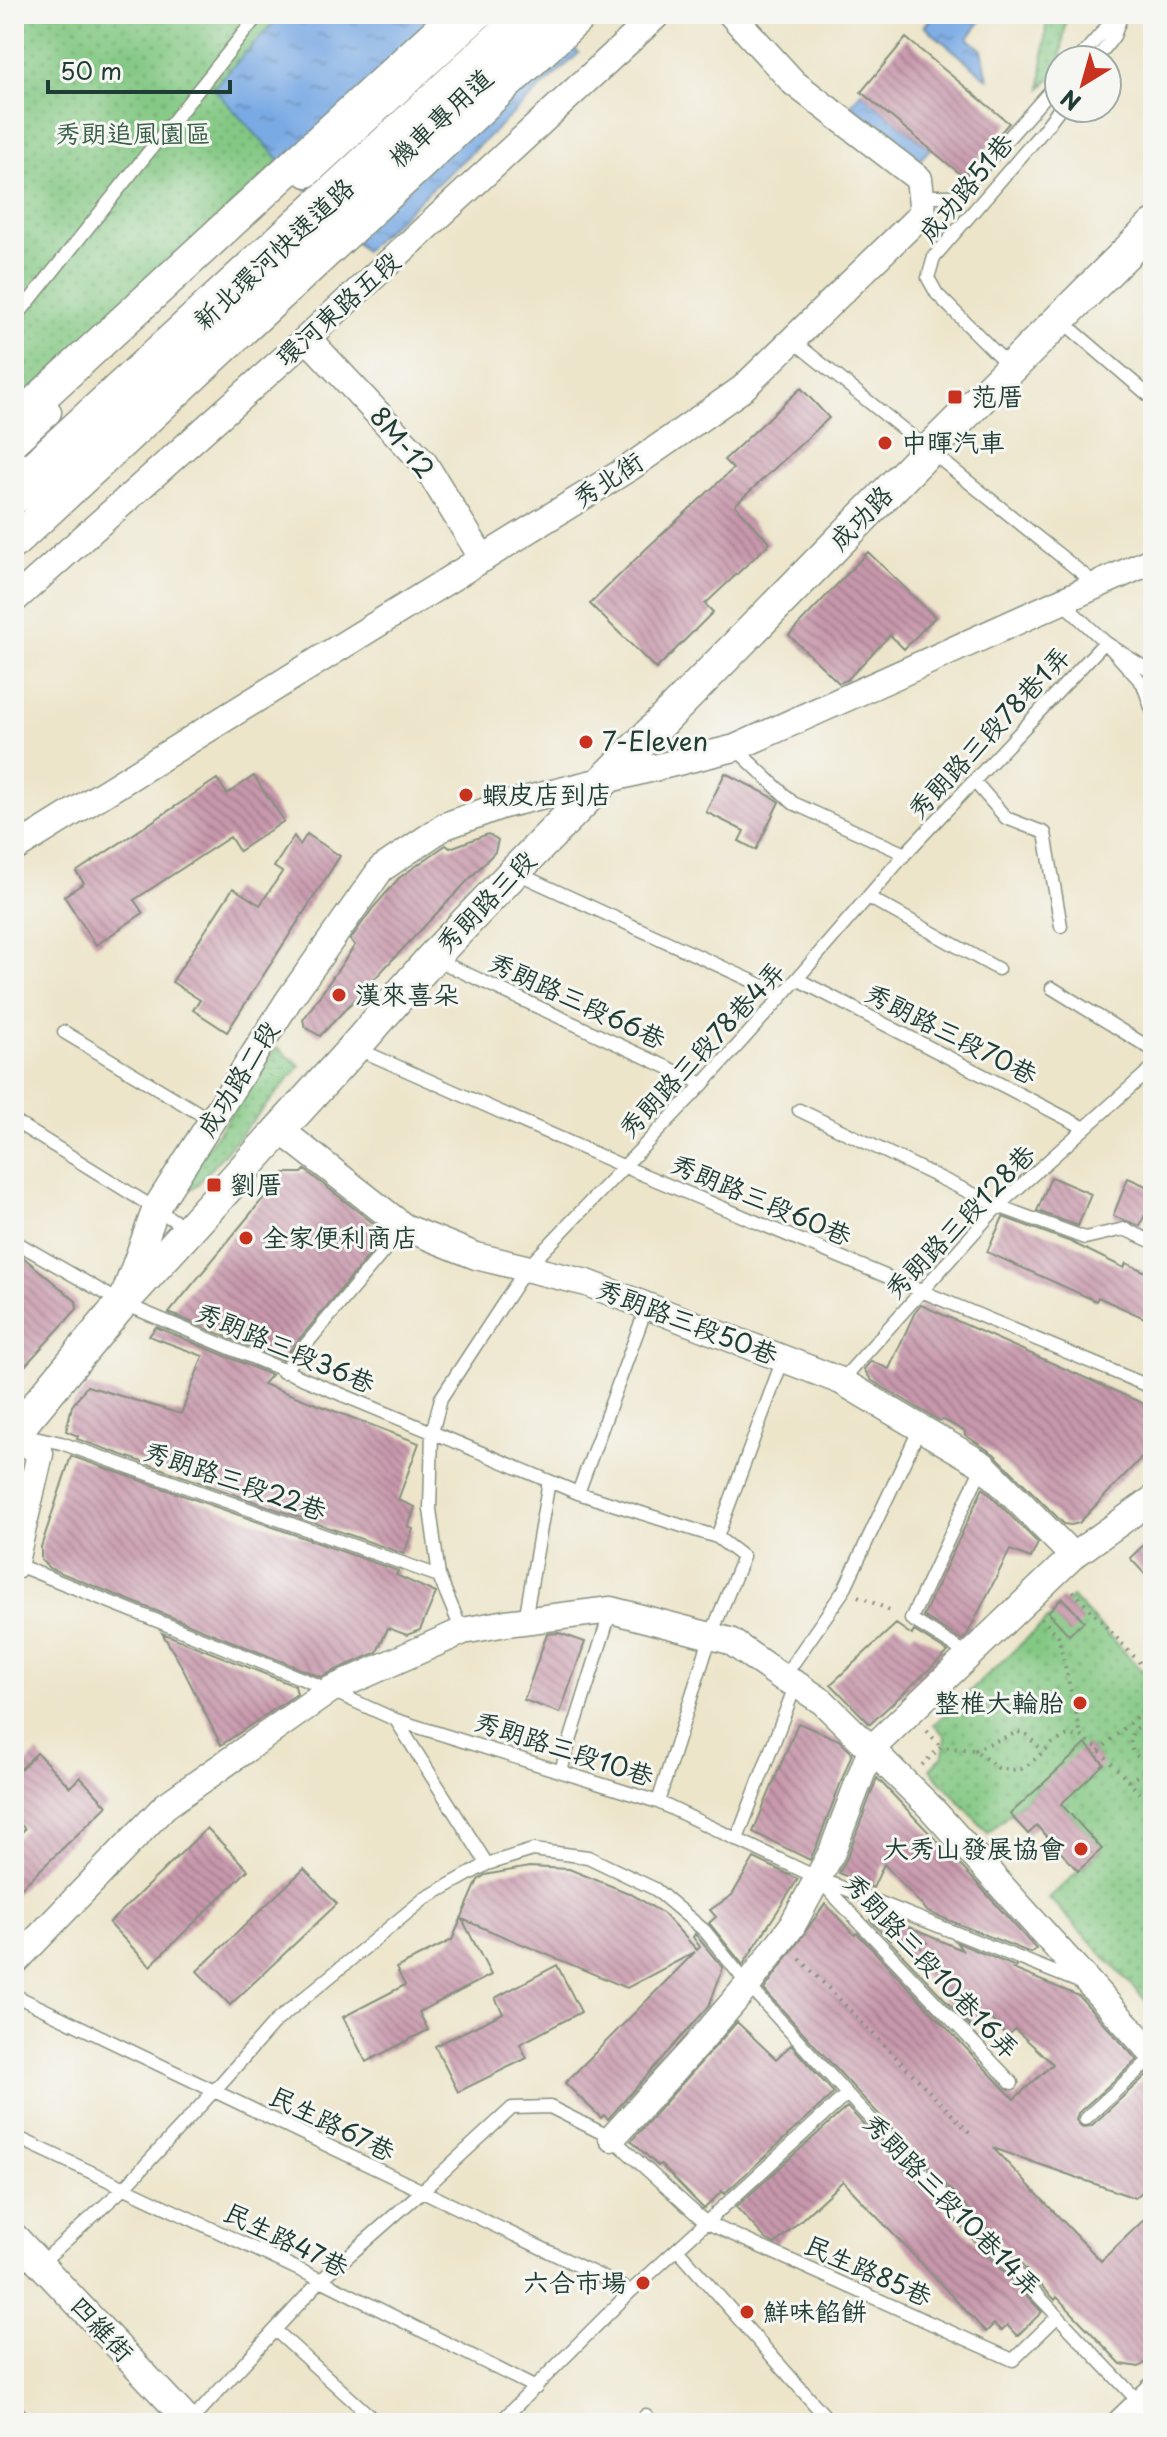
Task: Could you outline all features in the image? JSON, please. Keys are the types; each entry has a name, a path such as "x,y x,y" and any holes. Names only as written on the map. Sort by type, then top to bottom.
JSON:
{"highway":[{"name":"新北環河快速道路","path":"14,462 499,14"},
{"name":"新北環河快速道路","path":"14,492 532,14"}],"street":[{"path":"14,422 457,14"},
{"name":"機車專用道","path":"14,443 481,14"},
{"name":"機車專用道","path":"14,516 552,14"},
{"name":"環河東路五段","path":"14,542 582,14"},
{"name":"環河東路五段","path":"14,600 307,338 658,14"},
{"path":"731,14 794,83 919,179 921,196"},
{"name":"秀北街","path":"14,849 629,468 742,389 923,213 921,196"},
{"name":"成功路","path":"605,779 1153,226"},
{"name":"8M-12","path":"307,338 424,463 483,559"},
{"path":"605,779 735,748 1153,560"},
{"name":"成功路二段","path":"122,1303 156,1208 288,1001 381,869 445,826 500,806 605,779"},
{"name":"秀朗路三段","path":"14,1432 122,1303 432,958 605,779"},
{"name":"秀朗路三段50巷","path":"279,1129 404,1227 476,1256 587,1283 841,1381 983,1465 1065,1564"},
{"path":"14,1432 40,1454 14,1565"},
{"path":"612,2138 748,1985 792,1926 832,1852 871,1749 1065,1564 1153,1499"},
{"path":"17,1955 165,1806 330,1690 463,1631 611,1610 730,1641 823,1702 930,1807 1153,2056"},
{"name":"四維街","path":"14,2236 190,2423"},
{"path":"1120,2423 1149,2401"}],"lane":[{"path":"14,320 259,14"},
{"path":"1093,44 1120,14"},
{"path":"1108,44 1114,36 1120,14"},
{"path":"921,196 957,196 1043,99"},
{"name":"成功路51巷","path":"1011,368 937,294 928,278 934,257 1048,124"},
{"path":"1060,319 1153,399"},
{"path":"792,340 1098,586"},
{"path":"1061,601 1105,642 1143,684 1153,713"},
{"path":"1105,642 1153,673"},
{"name":"秀朗路三段78巷1弄","path":"905,854 1105,642"},
{"path":"735,748 793,803 905,854"},
{"path":"974,781 1006,818 1045,833 1061,926"},
{"name":"秀朗路三段78巷4弄","path":"463,1631 439,1576 430,1509 432,1433 441,1398 526,1269 703,1084 905,854"},
{"path":"514,872 783,995"},
{"path":"868,897 998,969"},
{"name":"秀朗路三段66巷","path":"432,958 703,1084"},
{"name":"秀朗路三段70巷","path":"797,979 1085,1128"},
{"path":"1052,988 1153,1050"},
{"path":"64,1032 212,1121"},
{"name":"秀朗路三段60巷","path":"355,1047 625,1167 1153,1388"},
{"name":"秀朗路三段128巷","path":"841,1381 998,1206 1153,1067"},
{"path":"799,1110 998,1206 1085,1238 1124,1229 1153,1242"},
{"path":"14,1121 188,1229"},
{"path":"283,1372 404,1227"},
{"name":"秀朗路三段36巷","path":"14,1241 122,1303 283,1372 578,1493 717,1537"},
{"path":"578,1493 647,1306"},
{"path":"658,1802 711,1635 743,1557 717,1537 783,1359"},
{"path":"737,1839 790,1681 844,1590 921,1426"},
{"name":"秀朗路三段22巷","path":"14,1432 61,1443 439,1576"},
{"path":"969,1655 911,1619 983,1465"},
{"path":"525,1620 549,1481"},
{"name":"秀朗路三段10巷","path":"14,1565 330,1690 396,1720 658,1802 818,1878 1096,1989"},
{"path":"561,1770 611,1610"},
{"path":"396,1720 487,1864"},
{"name":"秀朗路三段10巷14弄","path":"40,2264 125,2187 286,2012 424,1899 487,1864 533,1850 588,1857 655,1889 705,1931 748,1985 847,2094 1058,2316 1149,2401"},
{"name":"秀朗路三段10巷16弄","path":"818,1878 1012,2083"},
{"name":"民生路67巷","path":"14,1995 631,2291"},
{"path":"1085,2119 1153,2056"},
{"name":"秀朗路三段10巷14弄","path":"503,2422 631,2291 847,2094"},
{"name":"民生路85巷","path":"190,2423 321,2280 512,2108 550,2107 612,2138 705,2222 1013,2360 1058,2316"},
{"name":"民生路47巷","path":"14,2136 321,2280 536,2388"},
{"path":"677,2249 831,2423"},
{"path":"275,2330 371,2417"},
{"path":"14,2408 28,2423"},
{"path":"638,2423 646,2415 653,2423"}],"path":[{"path":"1065,1564 1153,1677"},
{"path":"844,1590 911,1619"},
{"path":"1026,1601 1058,1635 1081,1736 1153,1807"},
{"path":"1058,1635 1064,1630"},
{"path":"1099,1751 1152,1702"},
{"path":"1129,1723 1135,1729"},
{"path":"1128,1781 1153,1768 1152,1761 1139,1758 1130,1741 1135,1729 1153,1723"},
{"path":"921,1725 941,1747 974,1750 1018,1732 1027,1735 1043,1752"},
{"path":"974,1750 998,1768 1021,1769 1066,1736 1081,1736"},
{"path":"918,1770 941,1747"},
{"path":"902,1967 941,1928"},
{"path":"781,1940 973,2136"}],"green space":[{"name":"秀朗追風園區","path":"14,14 441,14 14,406"},
{"path":"1047,14 1067,14 1063,44 1045,44"},
{"path":"277,1047 300,1066 196,1186 186,1188 186,1179"},
{"path":"1072,1597 1153,1682 1151,2006 1049,1898 1102,1849 1042,1785 988,1833 930,1769 943,1756 945,1736 934,1724"}],"water":[{"path":"282,14 542,14 579,53 364,251 213,88"},
{"path":"934,14 973,14 981,21 968,38 982,50 988,79 924,26"},
{"path":"861,92 930,149 919,161 851,105"}],"building":[{"path":"906,38 1009,123 963,176 861,92"},
{"path":"801,388 829,418 735,505 770,543 705,604 713,612 656,669 590,604 733,469 724,460"},
{"path":"868,552 935,617 904,649 890,635 847,680 839,683 789,635"},
{"path":"725,773 779,802 756,850 739,841 744,831 706,812"},
{"path":"254,776 284,821 239,851 230,837 134,900 143,913 96,945 64,896 84,883 76,872 217,779 227,794"},
{"path":"307,834 340,856 227,1032 193,1010 200,1000 172,982 233,888 260,905 282,872 274,867 294,836 300,845"},
{"path":"488,834 498,840 495,852 320,1036 305,1027 303,1020 355,945 350,940 399,878 446,845 450,848"},
{"path":"305,1170 387,1234 282,1360 169,1313 284,1173 302,1173"},
{"path":"1051,1177 1091,1194 1078,1226 1037,1211"},
{"path":"1128,1178 1153,1189 1140,1226 1113,1216"},
{"path":"1003,1217 1071,1242 1124,1268 1126,1263 1153,1275 1153,1322 1098,1297 1096,1301 987,1252"},
{"path":"23,1257 76,1301 77,1309 14,1378 14,1268"},
{"path":"921,1305 1153,1408 1153,1463 1141,1458 1079,1523 1064,1524 994,1454 965,1435 965,1431 944,1420 940,1421 871,1380 864,1369 871,1361 889,1369"},
{"path":"156,1327 271,1375 263,1384 419,1443 398,1500 415,1507 408,1527 413,1529 404,1554 77,1439 78,1436 66,1431 72,1406 87,1386 181,1414 203,1356 149,1336"},
{"path":"71,1456 398,1571 396,1575 436,1593 420,1630 407,1635 388,1628 377,1652 321,1677 49,1568 41,1560 41,1547"},
{"path":"983,1488 1038,1543 1031,1558 1010,1550 962,1640 923,1616"},
{"path":"1153,1536 1153,1583 1130,1558"},
{"path":"1062,1598 1084,1621 1069,1635 1048,1612"},
{"path":"896,1624 948,1652 870,1724 831,1684"},
{"path":"162,1633 295,1686 297,1694 221,1745"},
{"path":"559,1633 585,1642 560,1713 524,1700 547,1634"},
{"path":"798,1723 839,1740 852,1753 810,1860 753,1832"},
{"path":"1086,1744 1104,1764 1061,1804 1102,1849 1078,1871 1037,1826 1028,1834 1010,1814"},
{"path":"37,1753 70,1787 80,1777 107,1806 14,1895 14,1840 25,1829 14,1818 14,1775"},
{"path":"877,1778 1036,1949 1031,1953 928,1912 884,1864 873,1888 839,1873"},
{"path":"207,1828 248,1870 150,1966 109,1923"},
{"path":"754,1858 798,1879 743,1965 709,1923 716,1917 710,1910 732,1895"},
{"path":"529,1867 569,1869 631,1894 664,1914 697,1950 700,1947 693,1937 695,1934 723,1968 709,2006 608,2119 604,2115 601,2118 565,2083 695,1952 627,1988 462,1919 491,1975 419,2012 428,2030 366,2062 343,2017 405,1985 396,1968 452,1940 478,1880 485,1875"},
{"path":"304,1869 337,1904 230,2005 197,1971"},
{"path":"825,1904 855,1935 857,1933 1014,2099 1053,2064 1015,2029 1008,2036 986,2014 972,2028 870,1920 876,1913 962,1950 956,1942 1079,1996 1137,2060 1078,2113 1076,2120 1082,2127 1091,2126 1153,2072 1153,2182 1135,2198 993,2148 1101,2261 1153,2211 1153,2356 1148,2361 1139,2367 1121,2364 1057,2297 1055,2300 764,1990"},
{"path":"557,1965 581,2012 520,2044 527,2058 458,2092 435,2046 503,2013 495,1998"},
{"path":"737,2022 776,2059 791,2045 834,2093 704,2209 660,2164 658,2166 631,2141"},
{"path":"847,2107 1042,2312 1017,2336 1007,2325 1001,2331 994,2324 986,2332 843,2181 775,2244 766,2239 736,2207"}],"place":[{"name":"范厝","path":"955,397"},
{"name":"中暉汽車","path":"885,443"},
{"name":"7-Eleven","path":"586,742"},
{"name":"蝦皮店到店","path":"466,795"},
{"name":"漢來喜朵","path":"339,995"},
{"name":"劉厝","path":"214,1185"},
{"name":"全家便利商店","path":"246,1238"},
{"name":"整椎大輪胎","path":"1080,1703"},
{"name":"大秀山發展協會","path":"1081,1849"},
{"name":"六合市場","path":"643,2283"},
{"name":"鮮味餡餅","path":"747,2312"}]}
